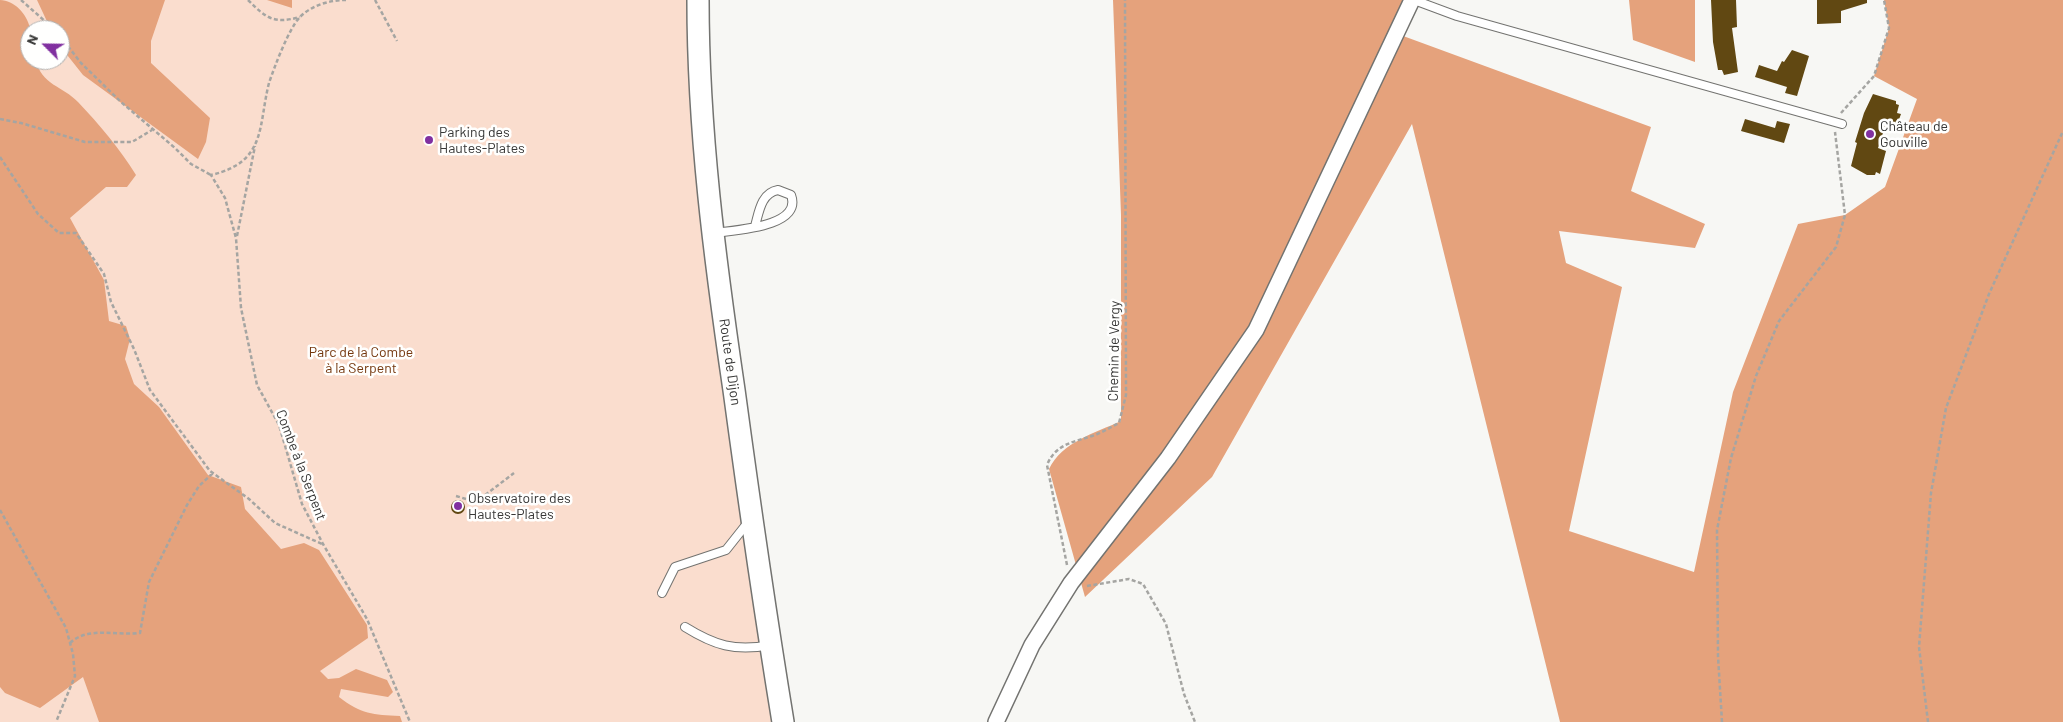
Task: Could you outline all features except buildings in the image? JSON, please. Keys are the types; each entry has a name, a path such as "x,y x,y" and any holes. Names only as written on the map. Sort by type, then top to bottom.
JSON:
{"main road":[{"name":"Route de Dijon","path":"698,0 702,107 713,234 751,518 783,722"}],"street":[{"path":"996,722 1032,645 1072,583 1168,458 1256,330 1413,0"}],"lane":[{"path":"1413,0 1456,16 1842,124"},
{"path":"713,234 755,226 779,220 789,215 793,204 791,196 778,190 768,194 762,203 755,226"},
{"path":"662,593 675,567 726,550 751,518"},
{"path":"685,627 708,642 720,645 746,648 770,646"}],"path":[{"path":"21,0 44,20"},
{"path":"248,0 263,15 281,22 300,17 328,0 346,0"},
{"path":"375,0 397,41"},
{"name":"Chemin de Vergy","path":"1072,583 1047,465 1053,454 1061,447 1096,435 1119,423 1126,395 1125,0"},
{"path":"1722,722 1718,656 1717,530 1731,458 1756,376 1779,321 1836,247 1845,215 1840,162 1833,121 1874,76 1889,28 1884,0"},
{"path":"236,238 256,144 262,131 270,83 283,46 300,17"},
{"path":"70,49 81,63 152,130 175,148 191,164 211,175 230,171 242,161 256,144"},
{"path":"0,119 21,123 85,142 132,142 152,130"},
{"path":"1928,722 1919,647 1931,493 1946,408 1989,294 2063,131"},
{"path":"0,157 38,214 59,232 76,233 104,274 111,302 134,349 150,390 172,422 213,473 249,499 275,523 323,544"},
{"name":"Combe à la Serpent","path":"211,175 225,198 236,238 241,308 257,385 279,425 302,504 367,620 410,722"},
{"path":"70,643 78,636 104,632 126,635 140,633 149,582 187,505 199,486 213,473"},
{"path":"456,496 476,502 514,473"},
{"path":"0,510 66,628 70,643 75,676 56,722"},
{"path":"1072,583 1081,588 1129,579 1143,584 1166,624 1184,694 1195,722"}],"green space":[{"name":"Parc de la Combe à la Serpent","path":"0,0 692,0 702,234 718,304 775,722 0,722"}],"shaded area":[{"path":"0,0 15,5 27,20 20,20 20,70 40,70 48,80 72,97 86,110 116,146 136,175 127,187 106,187 70,218 104,280 109,321 126,326 130,339 125,359 134,384 159,407 208,475 241,487 245,509 281,549 304,543 319,550 367,625 368,638 320,671 328,679 339,678 356,669 387,680 393,692 388,697 341,689 339,697 361,710 382,715 400,716 402,722 99,722 83,677 40,708 5,693 0,687"},
{"path":"37,0 165,0 151,41 151,63 210,118 206,142 198,159 83,75 70,59 70,20 46,20"},
{"path":"267,0 292,0 292,8"},
{"path":"1113,0 1412,0 1395,33 1651,127 1631,191 1705,224 1695,248 1559,231 1566,263 1622,287 1569,531 1694,572 1733,392 1798,224 1845,215 1885,187 1917,99 1874,76 1889,28 1884,0 2063,0 2063,722 1560,722 1412,124 1212,477 1085,597 1049,469 1062,452 1080,439 1121,421 1121,215"},
{"path":"1629,0 1695,0 1695,62 1633,40"}],"place":[{"name":"Château de Gouville","path":"1870,134"},
{"name":"Parking des Hautes-Plates","path":"429,140"},
{"name":"Observatoire des Hautes-Plates","path":"458,506"}]}
